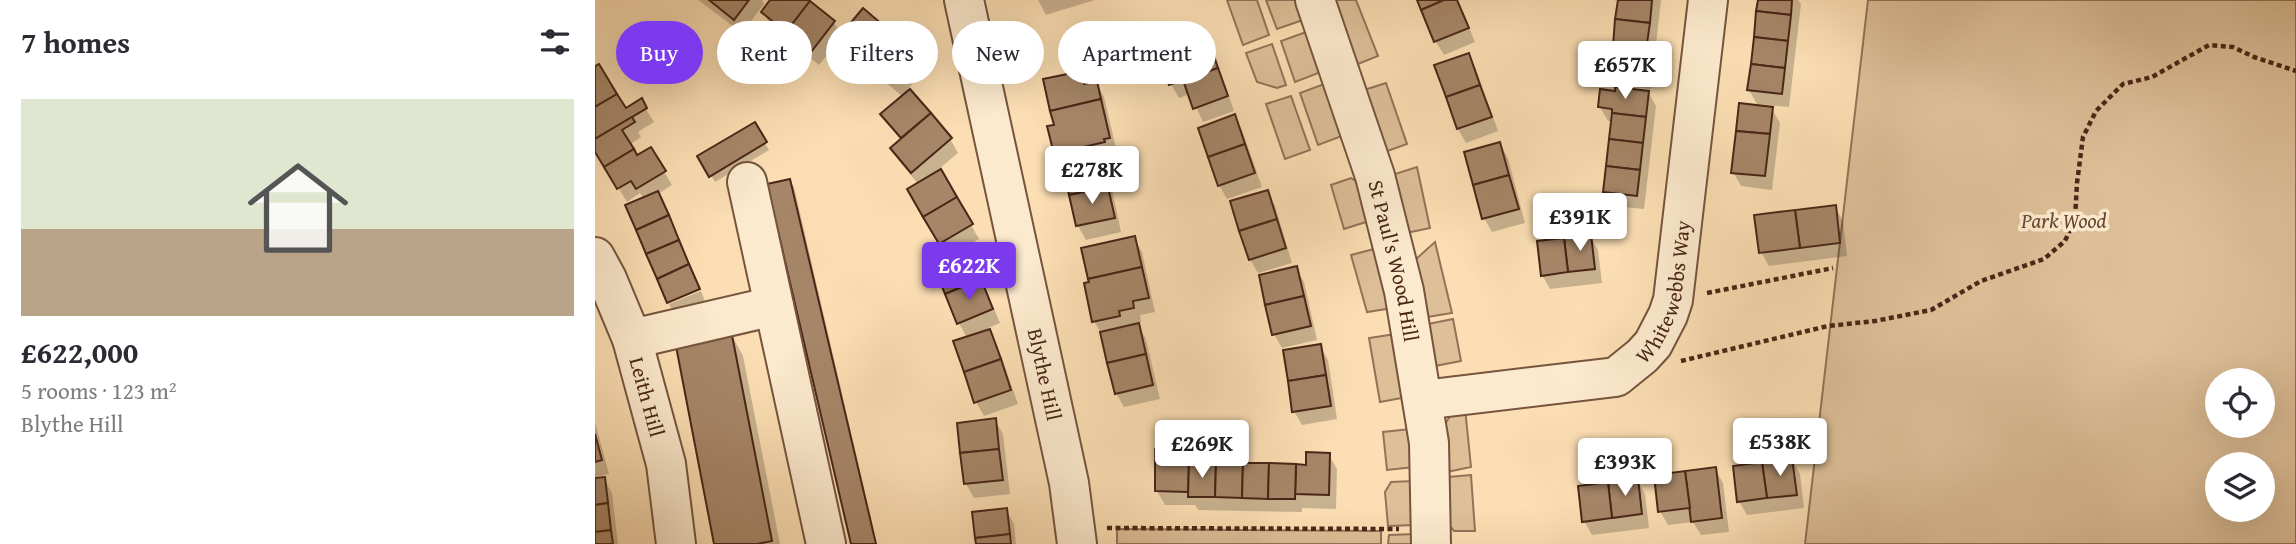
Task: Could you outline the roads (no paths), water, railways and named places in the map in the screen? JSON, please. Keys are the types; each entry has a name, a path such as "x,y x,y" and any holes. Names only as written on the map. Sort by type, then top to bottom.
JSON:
{"street":[{"name":"Blythe Hill","path":"964,0 1069,483 1075,536"},
{"name":"St Paul's Wood Hill","path":"1315,0 1375,176 1404,291 1429,443 1431,537"},
{"name":"Whitewebbs Way","path":"1423,400 1616,377 1653,344 1668,316 1672,300 1708,0"},
{"path":"747,182 826,544"},
{"name":"Leith Hill","path":"599,274 632,339 666,464 676,544"},
{"path":"632,339 774,306"}],"park label":[{"name":"Park Wood","path":"2064,220"}]}
